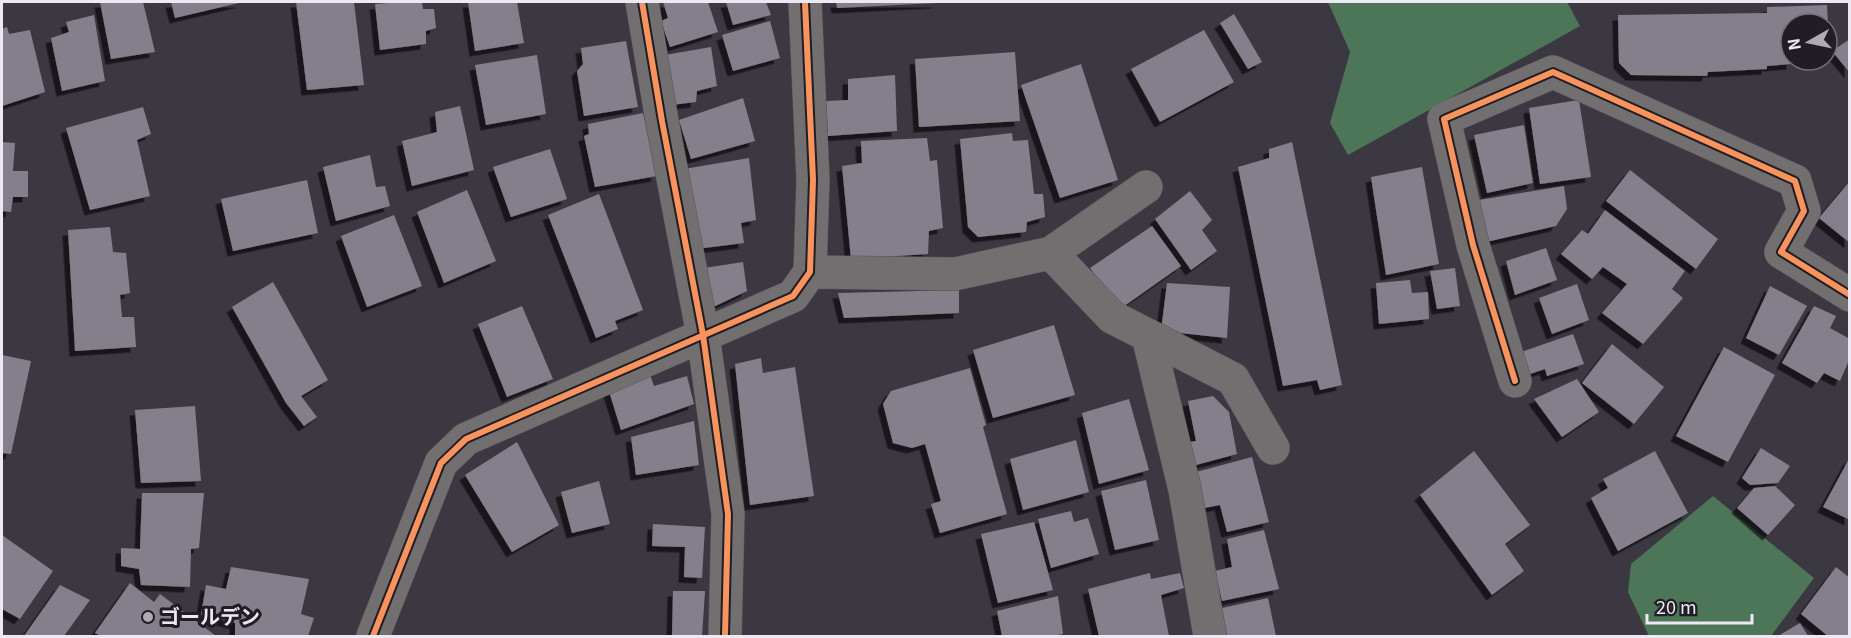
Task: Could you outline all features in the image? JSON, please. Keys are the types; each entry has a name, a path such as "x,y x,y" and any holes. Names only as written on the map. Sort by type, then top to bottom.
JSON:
{"street":[{"path":"642,2 662,121 704,335 728,514 725,636"},
{"path":"373,636 441,463 466,439 793,296 810,272 813,180 805,2"},
{"path":"1515,381 1473,245 1444,119 1553,72 1795,181 1804,211 1781,252 1850,295"},
{"path":"810,272 956,274 1051,253 1146,187"},
{"path":"1051,253 1112,317 1233,379 1273,448"},
{"path":"1148,336 1185,490 1210,636"}],"green space":[{"path":"1328,2 1567,2 1580,26 1348,155 1330,123 1350,52"},
{"path":"1713,496 1814,578 1771,636 1649,636 1628,592 1631,564"}],"building":[{"path":"100,2 143,2 155,52 111,59"},
{"path":"171,2 243,2 175,18"},
{"path":"296,2 354,2 364,85 307,90"},
{"path":"422,2 423,9 434,9 436,28 426,31 426,44 380,50 375,4"},
{"path":"468,2 517,2 524,43 475,51"},
{"path":"663,2 708,2 718,32 670,47 661,21 668,18"},
{"path":"726,2 766,2 771,15 733,25"},
{"path":"836,2 936,2 937,3 837,8"},
{"path":"1827,5 1827,12 1779,12 1779,65 1767,66 1767,69 1708,72 1707,76 1631,75 1619,63 1618,15 1767,13 1767,7"},
{"path":"1234,14 1262,62 1248,69 1220,23"},
{"path":"94,15 105,81 62,91 51,38 69,32 66,22"},
{"path":"770,21 780,58 733,71 722,35"},
{"path":"7,27 9,34 30,30 45,92 2,106 2,29"},
{"path":"1204,30 1234,82 1160,122 1131,69"},
{"path":"1850,39 1850,73 1839,60 1839,46"},
{"path":"626,41 638,107 584,116 577,71 583,64 581,48"},
{"path":"711,47 717,86 697,91 696,102 671,105 665,55"},
{"path":"1015,52 1020,121 919,127 915,59"},
{"path":"537,55 546,114 486,125 475,65"},
{"path":"1081,64 1118,180 1060,198 1021,85"},
{"path":"895,75 897,131 828,136 826,101 848,100 848,79"},
{"path":"743,98 755,141 691,159 679,120"},
{"path":"1579,100 1591,177 1540,184 1529,108"},
{"path":"460,106 474,170 412,186 402,141 437,132 435,112"},
{"path":"143,107 151,134 137,140 150,196 90,210 66,128"},
{"path":"643,113 657,176 595,187 584,136 589,134 588,124"},
{"path":"1524,125 1533,183 1487,193 1474,135"},
{"path":"1012,133 1013,141 1028,140 1034,194 1043,194 1045,217 1027,222 1026,232 978,237 968,227 960,139"},
{"path":"927,138 930,161 937,160 943,228 929,231 928,254 851,259 842,166 862,163 861,141"},
{"path":"2,142 15,143 13,171 28,171 28,197 13,197 11,212 2,211"},
{"path":"1292,142 1342,385 1320,390 1317,380 1283,386 1238,167 1269,158 1269,149"},
{"path":"550,149 567,199 511,217 493,167"},
{"path":"370,155 376,187 385,186 390,206 336,221 323,167"},
{"path":"749,158 756,220 741,223 744,243 696,249 684,169"},
{"path":"1422,167 1439,264 1386,275 1371,177"},
{"path":"1630,170 1718,239 1696,269 1606,201"},
{"path":"307,180 318,233 233,251 221,199"},
{"path":"1850,181 1850,243 1819,218"},
{"path":"1564,186 1567,209 1556,226 1486,242 1479,200"},
{"path":"467,190 496,261 444,283 417,212"},
{"path":"1190,191 1212,220 1202,230 1217,251 1191,270 1155,219"},
{"path":"599,194 643,310 615,321 618,329 596,338 548,215"},
{"path":"1605,210 1685,271 1672,289 1683,298 1643,344 1602,313 1627,284 1603,267 1592,279 1561,254 1582,230 1588,234"},
{"path":"394,215 422,286 367,307 341,236"},
{"path":"1152,226 1181,266 1120,309 1090,268"},
{"path":"110,227 113,252 126,253 130,293 120,295 122,317 134,317 136,347 75,351 68,230"},
{"path":"1546,248 1557,280 1515,295 1506,261"},
{"path":"743,262 747,291 709,309 704,268"},
{"path":"1455,268 1460,306 1437,309 1430,271"},
{"path":"1410,280 1412,293 1428,292 1429,319 1379,324 1376,283"},
{"path":"273,282 328,380 301,396 317,417 304,426 286,403 232,307"},
{"path":"1167,283 1230,287 1227,338 1161,331"},
{"path":"1577,284 1589,320 1552,334 1539,298"},
{"path":"1770,286 1807,306 1779,355 1746,338"},
{"path":"959,290 959,313 844,318 838,293"},
{"path":"522,306 553,379 507,397 478,324"},
{"path":"1814,306 1836,316 1830,328 1850,339 1850,358 1840,381 1824,373 1817,383 1782,363"},
{"path":"1054,325 1075,395 993,418 973,350"},
{"path":"1573,334 1584,364 1547,376 1545,369 1530,374 1521,352"},
{"path":"1612,344 1664,387 1634,424 1582,383"},
{"path":"1724,347 1775,375 1728,462 1676,436"},
{"path":"2,355 31,361 11,454 2,453"},
{"path":"761,358 763,373 795,367 814,496 750,505 735,364"},
{"path":"970,368 986,425 983,427 1007,514 940,533 931,504 941,501 925,444 912,448 893,443 883,404 891,391"},
{"path":"649,372 654,386 687,376 694,404 621,430 608,388"},
{"path":"1577,379 1599,412 1562,437 1534,399"},
{"path":"1213,396 1229,412 1237,454 1196,465 1190,442 1196,441 1188,401"},
{"path":"1129,399 1149,470 1099,484 1082,413"},
{"path":"195,406 201,481 141,483 135,410"},
{"path":"694,421 699,465 636,475 631,437"},
{"path":"1076,440 1089,492 1023,510 1010,459"},
{"path":"517,442 559,525 512,552 465,475"},
{"path":"1761,448 1790,466 1778,483 1750,485 1742,478"},
{"path":"1474,451 1530,525 1505,544 1524,571 1492,595 1420,495"},
{"path":"1655,451 1688,513 1618,551 1591,498 1608,488 1603,479"},
{"path":"1252,457 1269,522 1227,532 1220,505 1204,508 1196,472"},
{"path":"1850,457 1850,520 1823,507"},
{"path":"1146,480 1159,540 1115,550 1101,491"},
{"path":"599,481 610,524 572,533 561,492"},
{"path":"1775,486 1795,505 1768,535 1737,508 1754,488"},
{"path":"142,493 204,493 199,548 191,549 190,587 141,585 139,569 121,566 121,548 140,549"},
{"path":"1071,511 1074,522 1088,518 1099,554 1051,568 1038,519"},
{"path":"1034,522 1053,590 998,603 981,534"},
{"path":"653,524 705,527 702,578 684,577 685,547 652,546"},
{"path":"1264,530 1279,589 1222,601 1215,571 1232,567 1227,539"},
{"path":"2,535 53,571 20,619 2,609"},
{"path":"231,567 309,579 301,614 314,618 308,636 235,636 235,623 201,615 206,585 226,589"},
{"path":"1836,567 1850,578 1850,634 1848,636 1828,636 1801,614"},
{"path":"1150,573 1151,579 1180,573 1184,588 1161,595 1169,636 1099,636 1088,589"},
{"name":"ゴールデン","path":"130,583 154,602 160,594 216,636 101,636 95,633"},
{"path":"60,585 90,600 64,636 24,636"},
{"path":"673,591 705,591 702,636 672,636"},
{"path":"1058,596 1063,634 1002,636 997,611"},
{"path":"1268,598 1276,636 1227,636 1222,608"},
{"path":"1800,623 1808,636 1778,636"}],"cycle path":[{"path":"642,2 703,335 728,514 725,636"},
{"path":"373,636 441,463 466,439 793,296 810,272 813,180 805,2"},
{"path":"1515,381 1473,245 1444,119 1553,72 1795,181 1804,211 1781,252 1850,295"}],"place":[{"name":"ゴールデン","path":"148,617"}]}
